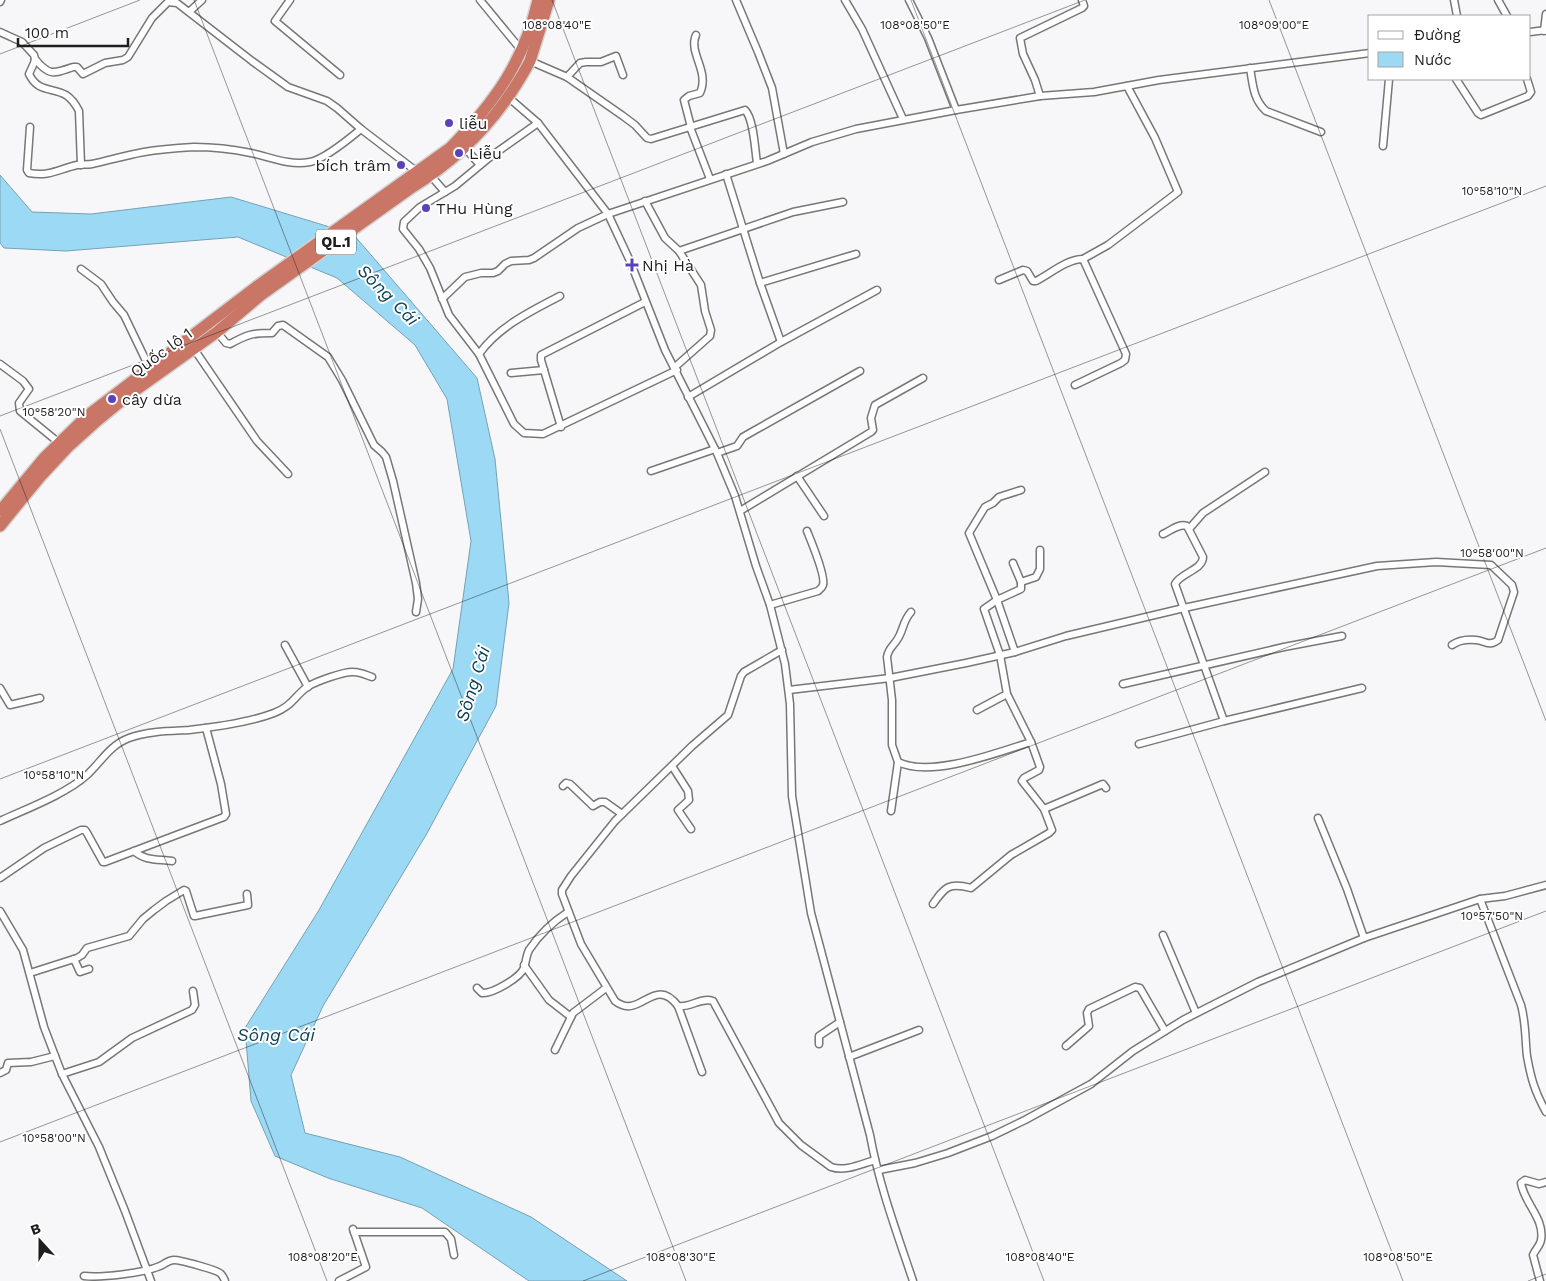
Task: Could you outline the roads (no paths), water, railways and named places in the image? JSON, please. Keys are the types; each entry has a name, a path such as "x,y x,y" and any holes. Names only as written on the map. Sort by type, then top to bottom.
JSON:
{"highway":[{"name":"QL.1","path":"407,184 416,171 450,148 477,120 506,81 522,51 538,0"},
{"name":"QL.1","path":"258,291 407,184 431,176 465,148 490,122 530,61 549,0"},
{"name":"Quốc lộ 1","path":"0,526 68,447 126,397 217,332 258,291"},
{"name":"Quốc lộ 1","path":"0,511 20,484 58,442 88,415 149,367 258,291"}],"street":[{"path":"189,12 202,0"},
{"path":"290,0 275,21 340,74"},
{"path":"480,0 522,51"},
{"path":"736,0 772,88 784,154"},
{"path":"845,0 866,37 903,119"},
{"path":"909,0 928,38 956,110"},
{"path":"1040,96 1023,54 1020,38 1082,8 1084,6 1082,0"},
{"path":"1454,0 1457,15"},
{"path":"1498,0 1506,15"},
{"path":"0,32 22,42 48,72 53,73 77,67 83,74 106,63 124,60 128,57 163,2 177,3 288,87 327,101 416,171"},
{"path":"1531,32 1545,30 1546,14"},
{"path":"696,35 694,44 703,71 703,87 700,93 689,96 684,100 690,127 710,179"},
{"path":"442,299 465,277 481,273 493,273 508,262 534,258 578,228 608,214 784,154 842,132 903,119 1040,96 1094,92 1159,80 1368,53"},
{"path":"566,77 580,64 601,62 616,56 623,75"},
{"path":"35,59 29,74 30,78 46,90 66,95 75,103 79,111 81,165"},
{"path":"530,61 566,77 635,124 647,138 655,138 746,110 750,116 757,163"},
{"path":"1250,68 1259,105 1266,111 1322,132"},
{"path":"1383,146 1389,80"},
{"path":"1457,80 1481,115 1528,96 1531,92 1527,80"},
{"path":"999,280 1025,270 1033,281 1036,281 1064,265 1078,259 1083,260 1108,245 1178,192 1155,138 1127,86"},
{"path":"508,97 538,123 608,214 630,261 666,350 716,451 735,496 770,605 782,650 789,690 792,796 811,913 870,1135 874,1160 879,1170 887,1203 913,1281"},
{"path":"538,123 445,192 412,213 405,219 402,226 402,230 419,249 430,268 450,315 478,354 514,424 524,433 543,434 561,427 676,369 710,336 711,330 705,311 701,285 678,251 666,238 645,201"},
{"path":"30,128 27,170 29,173 53,174 81,165 144,152 197,147 232,149 289,162 312,162 321,158 361,129"},
{"path":"465,148 480,165"},
{"path":"726,174 760,283 781,342"},
{"path":"431,176 445,192"},
{"path":"678,251 792,212 843,202"},
{"path":"760,283 856,254"},
{"path":"1075,385 1121,363 1125,360 1126,354 1083,260"},
{"path":"81,269 101,284 124,315 149,367"},
{"path":"688,397 781,342 877,290"},
{"path":"478,354 514,321 560,296"},
{"path":"561,427 540,358 541,355 645,302"},
{"path":"217,332 230,344 242,337 259,332 272,333 278,326 283,325 328,358 342,380 374,446 386,457 416,583 418,599 416,612"},
{"path":"194,349 253,436 288,474"},
{"path":"0,364 23,381 29,389 19,403 20,411 58,442"},
{"path":"511,373 544,370"},
{"path":"651,472 737,446 743,437 860,371"},
{"path":"740,511 871,432 873,430 872,413 875,405 923,378"},
{"path":"1189,529 1203,513 1265,472"},
{"path":"797,476 824,516"},
{"path":"1015,652 997,600 969,533 985,507 999,497 1021,490"},
{"path":"1163,534 1183,525 1189,529 1203,556 1201,564 1175,582 1224,721"},
{"path":"770,605 818,591 822,588 824,584 821,571 807,531"},
{"path":"1021,582 1036,577 1040,569 1040,550"},
{"path":"789,690 890,678 1015,652 1066,636 1377,566 1436,562 1485,564 1491,566 1512,585 1514,592 1498,640 1488,644 1477,640 1459,640 1452,645"},
{"path":"933,904 947,887 958,884 971,888 1010,855 1049,834 1052,830 1044,809 1022,781 1040,769 1031,742 1007,694 1000,655 984,608 1021,589 1021,582 1013,563"},
{"path":"891,811 898,762 892,745 892,700 888,653 898,639 905,619 911,612"},
{"path":"1123,684 1284,647 1342,636"},
{"path":"285,645 308,687"},
{"path":"702,1072 678,1006 668,995 661,994 636,1005 620,1005 615,1001 581,944 568,912 562,890 615,821 692,746 728,715 744,672 782,650"},
{"path":"0,821 64,789 87,775 106,753 130,737 206,728 274,713 291,704 308,687 347,672 372,677"},
{"path":"0,688 10,706 40,698"},
{"path":"1139,744 1224,721 1362,688"},
{"path":"977,710 1007,694"},
{"path":"0,878 44,848 81,830 85,830 104,862 224,817 226,814 222,784 206,728"},
{"path":"898,762 911,767 937,766 977,759 1031,742"},
{"path":"672,766 688,791 689,800 678,810 691,828"},
{"path":"563,786 566,783 570,784 593,806 600,802 605,802 622,814"},
{"path":"1044,809 1102,784 1106,788"},
{"path":"1318,818 1347,888 1364,938"},
{"path":"134,851 142,858 172,861"},
{"path":"879,1170 915,1163 992,1136 1091,1084 1133,1051 1165,1031 1258,982 1364,938 1480,899 1505,896 1546,885"},
{"path":"30,973 74,959 82,955 87,948 129,936 143,919 184,890 195,916 248,905 248,894"},
{"path":"1480,899 1523,1012 1527,1055 1534,1089 1546,1112"},
{"path":"0,911 20,944 30,973 44,1027 55,1056 62,1074 97,1142 151,1281"},
{"path":"478,988 482,993 493,992 520,972 529,950 553,923 568,912"},
{"path":"1162,935 1196,1013"},
{"path":"74,959 80,972 89,969"},
{"path":"524,965 549,1000 571,1017"},
{"path":"1066,1046 1089,1026 1087,1013 1089,1009 1135,987 1140,988 1165,1031"},
{"path":"555,1050 571,1017 577,1009 606,988"},
{"path":"62,1074 99,1062 132,1038 192,1010 195,1005 193,991"},
{"path":"678,1006 683,1007 703,1000 713,1001 779,1123 801,1145 836,1169 857,1166 874,1160"},
{"path":"819,1044 819,1036 840,1022"},
{"path":"850,1057 919,1030"},
{"path":"0,1072 6,1070 8,1063 31,1062 55,1056"},
{"path":"1540,1281 1533,1255 1541,1242 1541,1230 1521,1183 1525,1180 1539,1184 1546,1182"},
{"path":"339,1281 366,1267 353,1230 446,1232 451,1239 454,1255"},
{"path":"84,1276 100,1278 147,1270 176,1260 215,1271 222,1274 225,1281"}],"water":[{"name":"Sông Cái","path":"0,175 32,212 91,214 231,197 353,234 477,378 495,459 509,603 496,706 426,835 323,1006 291,1075 305,1133 400,1157 531,1217 627,1281 529,1281 422,1208 328,1178 275,1156 251,1101 245,1028 319,910 453,669 471,541 447,399 415,345 337,278 238,237 66,251 4,248 0,243"}],"place":[{"name":"liễu","path":"449,123"},
{"name":"Liễu","path":"459,153"},
{"name":"bích trâm","path":"401,165"},
{"name":"THu Hùng","path":"426,208"},
{"name":"Nhị Hà","path":"632,265"},
{"name":"cây dừa","path":"112,399"}]}
